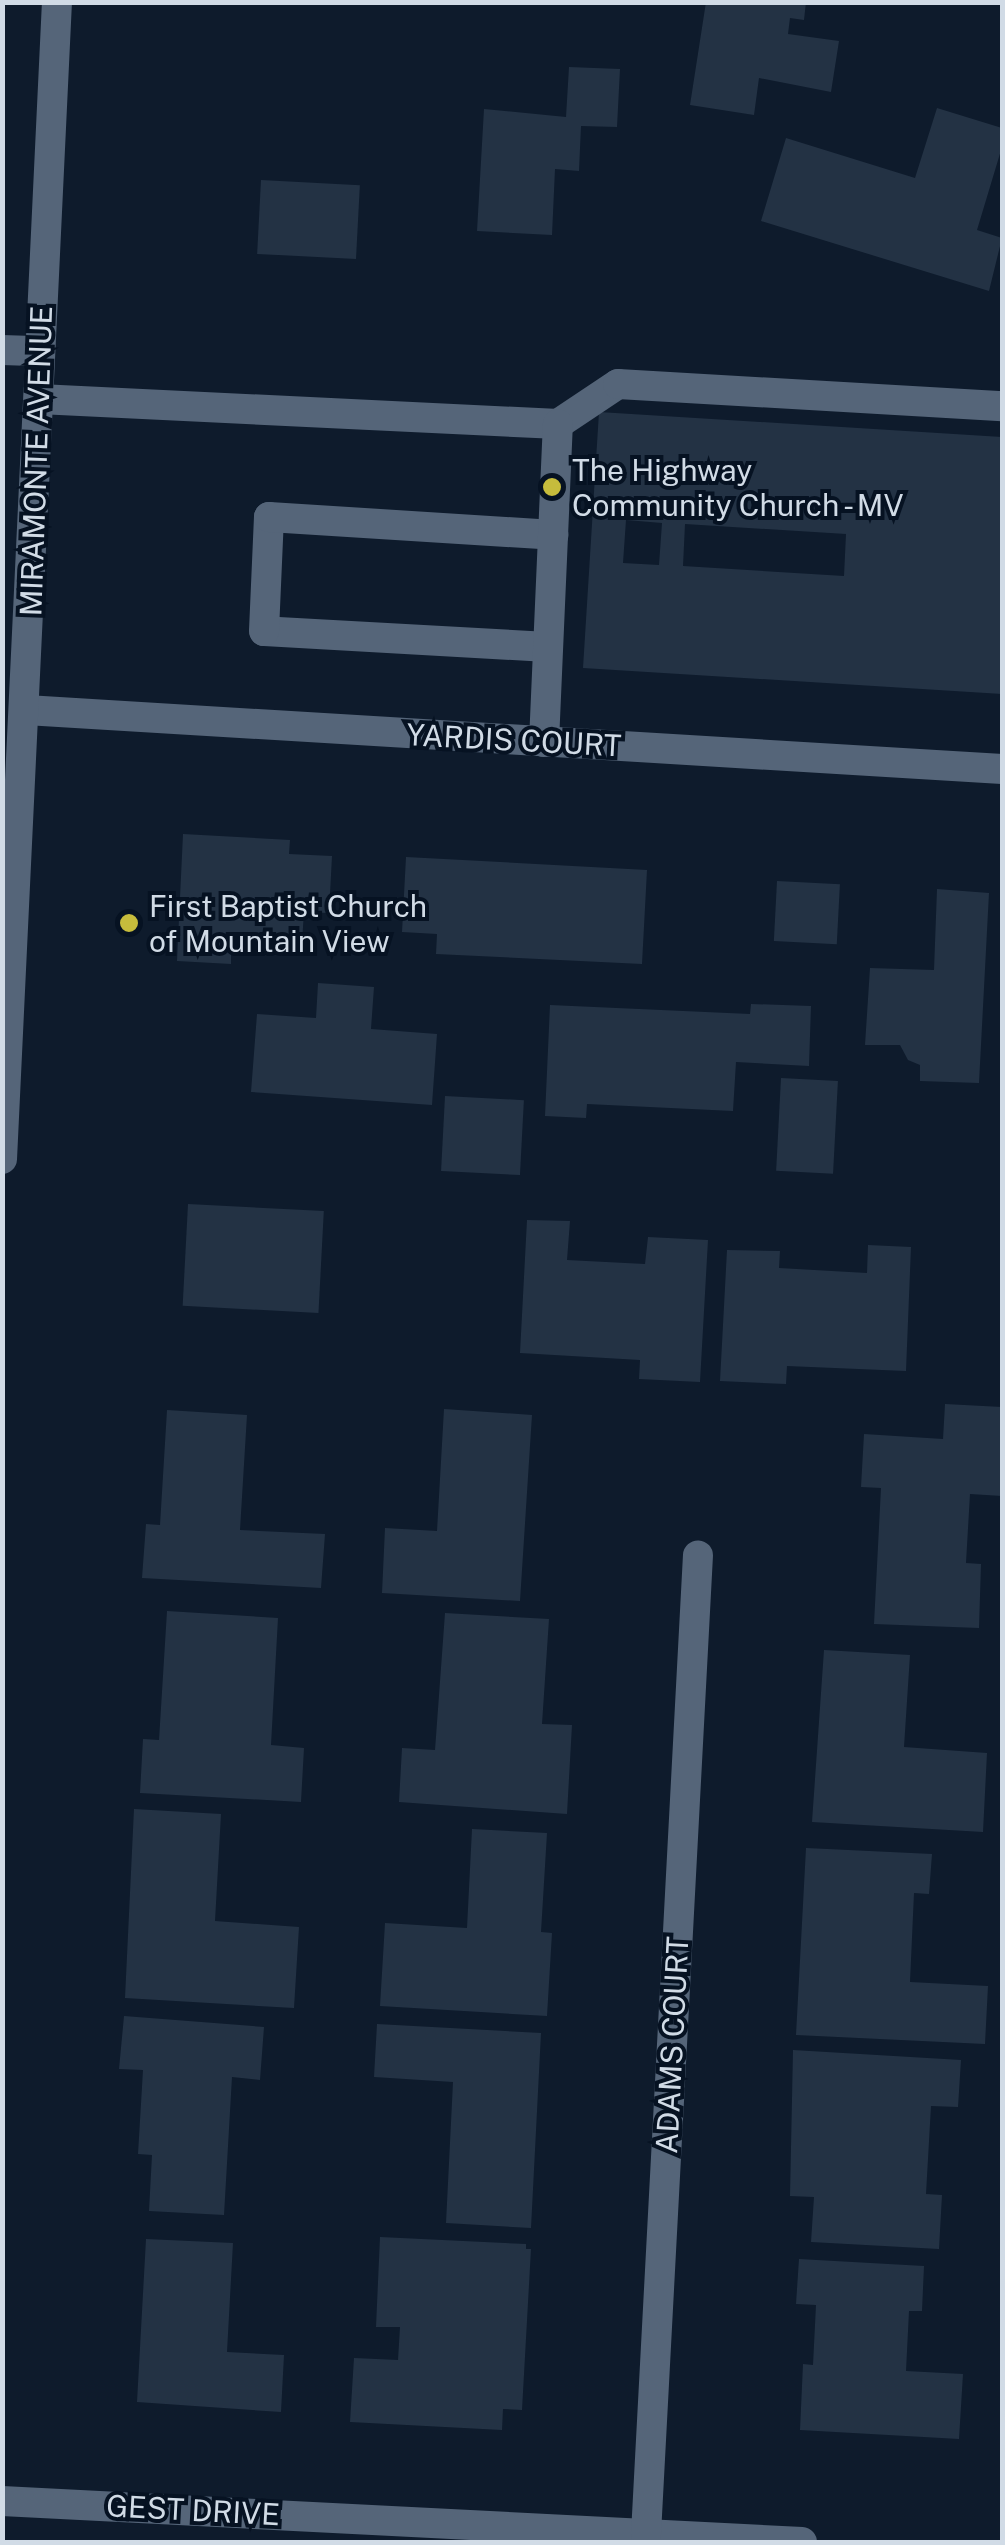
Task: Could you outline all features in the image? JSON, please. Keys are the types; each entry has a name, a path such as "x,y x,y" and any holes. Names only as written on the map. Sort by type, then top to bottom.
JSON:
{"street":[{"name":"MIRAMONTE AVENUE","path":"2,1158 57,2"},
{"path":"2,350 40,351"},
{"path":"38,399 558,424 618,384 1002,406"},
{"path":"544,742 558,424"},
{"path":"548,647 264,631 269,517 553,536"},
{"name":"YARDIS COURT","path":"26,710 1002,769"},
{"name":"ADAMS COURT","path":"646,2534 698,1555"},
{"name":"GEST DRIVE","path":"2,2501 802,2542"}],"building":[{"path":"706,2 806,2 804,20 790,18 788,34 839,41 831,92 759,78 754,115 690,105"},
{"path":"569,67 620,69 617,127 581,126 579,171 555,169 552,235 477,231 484,109 566,117"},
{"path":"937,108 1002,128 1002,147 977,230 1002,238 989,291 761,221 786,138 915,178"},
{"path":"261,180 360,185 356,259 257,254"},
{"path":"599,412 1002,437 1002,694 583,668","holes":["626,520 662,523 659,565 623,563","685,524 846,534 844,576 683,566"]},
{"path":"183,834 290,840 289,854 332,856 329,913 304,912 302,942 269,940 269,950 231,948 231,964 177,961"},
{"path":"406,857 647,870 642,964 436,954 437,934 402,932"},
{"path":"777,881 840,884 837,944 774,941"},
{"path":"937,889 989,893 979,1083 920,1081 920,1065 908,1060 900,1045 865,1045 870,968 934,970"},
{"path":"318,983 374,987 371,1029 437,1034 432,1105 251,1092 257,1014 316,1018"},
{"path":"751,1004 811,1006 809,1066 736,1062 733,1111 587,1104 586,1118 545,1116 550,1005 750,1014"},
{"path":"781,1078 838,1081 833,1174 776,1171"},
{"path":"445,1096 524,1100 520,1175 441,1171"},
{"path":"188,1204 324,1211 318,1313 183,1306"},
{"path":"527,1220 570,1221 567,1260 645,1264 648,1237 708,1240 700,1382 639,1379 640,1360 520,1353"},
{"path":"868,1245 911,1247 906,1371 787,1366 786,1384 720,1381 727,1250 780,1251 779,1268 867,1273"},
{"path":"945,1404 1002,1407 1002,1496 970,1494 966,1563 981,1564 979,1628 874,1624 881,1488 861,1487 864,1434 943,1439"},
{"path":"444,1409 532,1415 520,1601 382,1593 385,1528 437,1531"},
{"path":"167,1410 247,1415 240,1530 325,1534 321,1588 142,1578 146,1524 160,1525"},
{"path":"167,1611 278,1618 271,1745 304,1748 301,1802 140,1793 143,1739 159,1740"},
{"path":"445,1613 549,1619 542,1724 572,1725 567,1814 399,1802 402,1748 435,1750"},
{"path":"824,1650 910,1655 904,1747 987,1753 983,1832 812,1822"},
{"path":"134,1809 221,1814 215,1921 299,1927 294,2008 125,1998"},
{"path":"472,1829 547,1833 541,1932 552,1933 547,2016 380,2006 385,1923 467,1928"},
{"path":"806,1848 932,1854 929,1894 914,1893 910,1982 988,1986 985,2044 796,2035"},
{"path":"124,2016 264,2027 260,2080 232,2077 224,2215 149,2211 152,2155 138,2154 143,2070 119,2069"},
{"path":"377,2024 541,2033 531,2228 446,2223 453,2082 374,2077"},
{"path":"793,2050 961,2060 958,2107 931,2106 926,2194 942,2195 939,2249 811,2242 814,2197 790,2196"},
{"path":"380,2237 526,2244 526,2249 531,2249 522,2410 503,2409 502,2430 350,2422 354,2358 398,2360 400,2327 376,2327"},
{"path":"146,2239 233,2243 227,2352 284,2355 281,2412 137,2402"},
{"path":"799,2259 924,2266 922,2311 909,2311 906,2371 963,2374 959,2439 800,2430 803,2364 813,2365 816,2305 796,2304"}],"place":[{"name":"The Highway Community Church - MV","path":"552,487"},
{"name":"First Baptist Church of Mountain View","path":"129,923"}]}
